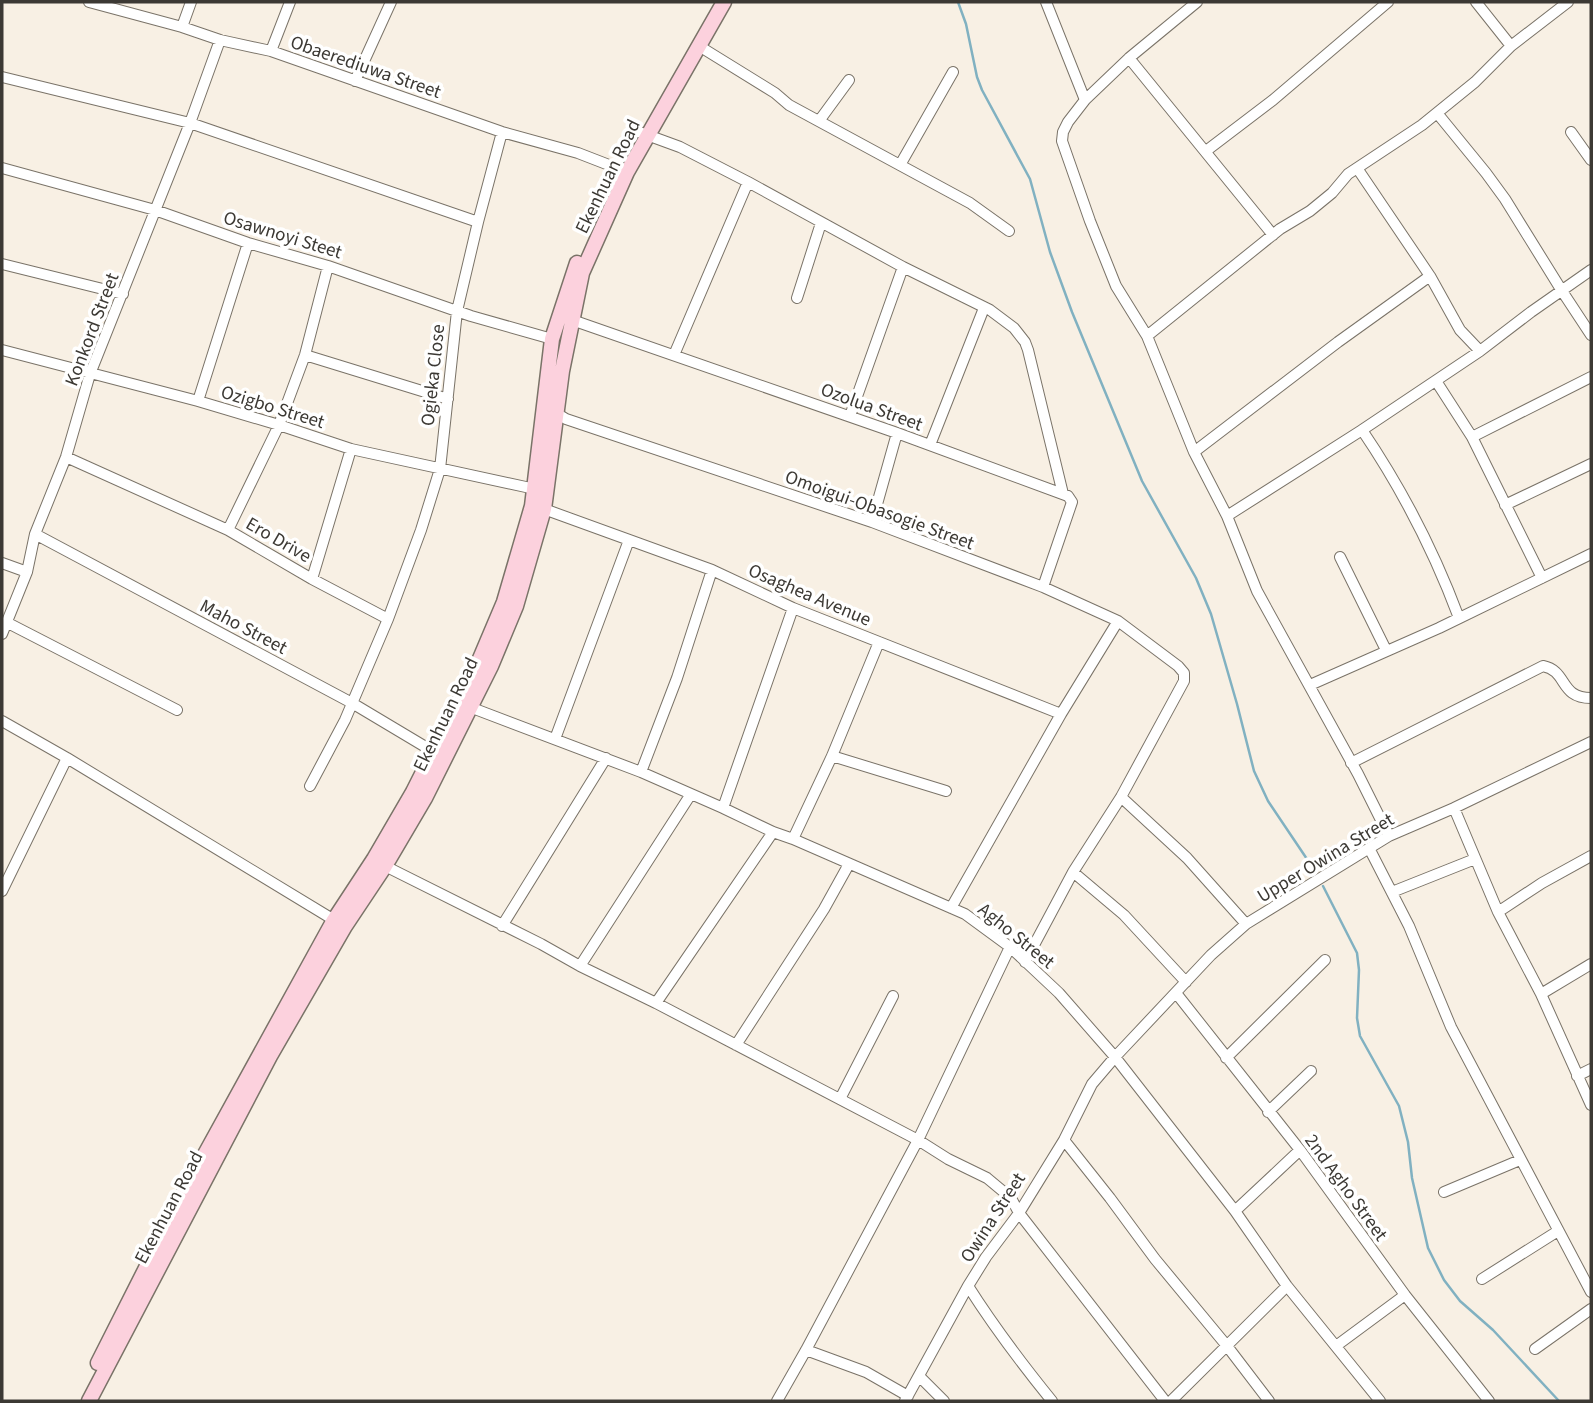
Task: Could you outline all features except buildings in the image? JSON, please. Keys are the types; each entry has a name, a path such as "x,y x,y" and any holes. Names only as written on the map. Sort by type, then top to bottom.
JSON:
{"main road":[{"name":"Ekenhuan Road","path":"78,1401 270,1056 345,926 385,866 425,798 465,705 504,602 532,506 552,339 574,268 714,2"},
{"name":"Ekenhuan Road","path":"643,133 724,2"},
{"name":"Ekenhuan Road","path":"89,1401 193,1175 334,920 374,859 434,752 491,666 516,606 544,509 566,343 582,272 623,171"}],"street":[{"name":"Obaerediuwa Street","path":"91,2 220,40 271,51 502,132 578,153 623,171"},
{"path":"182,27 191,2"},
{"path":"271,51 290,2"},
{"path":"355,81 391,2"},
{"path":"1046,2 1085,100"},
{"path":"1197,2 1129,58 1085,100 1068,122 1062,141 1116,286 1147,336 1194,452 1227,516 1257,591 1389,836"},
{"path":"1206,151 1273,100 1388,2"},
{"path":"1476,2 1511,46"},
{"path":"1147,336 1273,235 1310,211 1332,193 1348,174 1422,125 1475,82 1511,46 1568,2"},
{"name":"Konkord Street","path":"2,634 27,572 35,534 66,457 90,374 190,123 220,40"},
{"path":"699,46 775,93 789,105 970,203 1009,230"},
{"path":"1129,58 1273,235"},
{"path":"900,165 953,72"},
{"path":"2,77 190,123 478,222"},
{"path":"819,121 849,80"},
{"path":"1437,113 1506,199 1591,335"},
{"name":"Ogieka Close","path":"388,619 440,469 457,310 502,132"},
{"path":"1570,132 1591,160"},
{"path":"643,133 680,147 748,181 903,267 990,310 1014,328 1025,342 1063,494 1072,502 1043,587"},
{"name":"Osawnoyi Steet","path":"2,168 155,211 248,243 328,266 471,316 552,339"},
{"path":"1357,168 1430,276 1460,331 1480,351"},
{"path":"674,355 748,181"},
{"path":"797,298 821,223"},
{"path":"198,401 248,243"},
{"path":"2,264 123,293"},
{"path":"229,530 279,425 305,355 328,266"},
{"path":"850,416 903,267"},
{"path":"1227,516 1436,381 1591,270"},
{"path":"1194,452 1430,276"},
{"path":"930,445 984,308"},
{"name":"Ozolua Street","path":"572,320 898,432 1063,494"},
{"name":"Ozigbo Street","path":"2,350 198,401 351,449 535,489"},
{"path":"305,355 448,399"},
{"path":"1472,437 1591,377"},
{"path":"1436,381 1472,437 1542,578"},
{"name":"Omoigui-Obasogie Street","path":"556,414 872,522 1043,587 1118,621 1184,673 1184,681 1121,797"},
{"path":"1362,430 1388,467 1418,523 1443,574 1459,618"},
{"path":"872,522 898,432"},
{"path":"312,579 351,449"},
{"name":"Ero Drive","path":"66,457 229,530 312,579 388,619"},
{"path":"1505,505 1591,464"},
{"name":"Osaghea Avenue","path":"544,509 712,570 793,608 1061,714"},
{"name":"Maho Street","path":"35,534 352,704 434,752"},
{"path":"555,739 629,540"},
{"path":"1310,685 1459,618 1591,554"},
{"path":"1340,557 1386,650"},
{"path":"2,563 27,572"},
{"path":"641,772 677,678 712,570"},
{"path":"723,808 793,608"},
{"path":"310,786 352,704 388,619"},
{"path":"951,908 1061,714 1118,621"},
{"path":"6,622 177,710"},
{"path":"793,839 832,756 879,642"},
{"path":"1351,763 1544,666 1558,673 1569,691 1577,696 1591,698"},
{"name":"Agho Street","path":"465,705 641,772 965,914 1010,947 1059,993 1115,1057 1235,1211 1287,1286 1380,1401"},
{"path":"2,721 334,920"},
{"name":"Upper Owina Street","path":"1115,1057 1211,955 1246,924 1389,836 1591,742"},
{"path":"832,756 946,791"},
{"path":"2,891 67,758"},
{"path":"502,926 606,758"},
{"path":"580,966 691,794"},
{"path":"1025,962 1073,872 1121,797 1187,858 1246,924"},
{"path":"1454,808 1498,912 1541,994 1591,1105"},
{"path":"656,1003 773,832"},
{"path":"1369,848 1426,965 1451,1027 1591,1292"},
{"path":"1498,912 1542,883 1591,856"},
{"path":"1392,892 1475,859"},
{"path":"736,1045 824,909 849,863"},
{"path":"385,866 656,1003 988,1178 1011,1198 1019,1213 1165,1401"},
{"path":"1073,872 1124,915 1186,982"},
{"path":"777,1401 918,1139 1010,947"},
{"path":"1226,1058 1325,960"},
{"path":"1541,994 1591,964"},
{"name":"2nd Agho Street","path":"1176,993 1300,1150 1405,1295 1489,1401"},
{"path":"840,1099 893,996"},
{"name":"Owina Street","path":"907,1399 968,1286 1019,1213 1064,1140 1092,1084 1115,1057"},
{"path":"1577,1076 1591,1069"},
{"path":"1268,1112 1311,1072"},
{"path":"1064,1140 1269,1401"},
{"path":"1235,1211 1300,1150"},
{"path":"1444,1192 1520,1160"},
{"path":"1482,1279 1558,1231"},
{"path":"968,1286 1022,1365 1052,1401"},
{"path":"1171,1401 1287,1286"},
{"path":"1336,1346 1405,1295"},
{"path":"1535,1349 1591,1309"},
{"path":"806,1350 866,1372 907,1399"},
{"path":"920,1377 944,1401"}],"waterway":[{"path":"958,2 966,24 977,77 1030,179 1050,252 1072,312 1142,481 1196,578 1211,614 1254,771 1268,801 1315,871"},
{"path":"1323,886 1357,953 1357,1018 1360,1036 1399,1106 1428,1248 1444,1280 1460,1301 1493,1330 1559,1401"}]}
